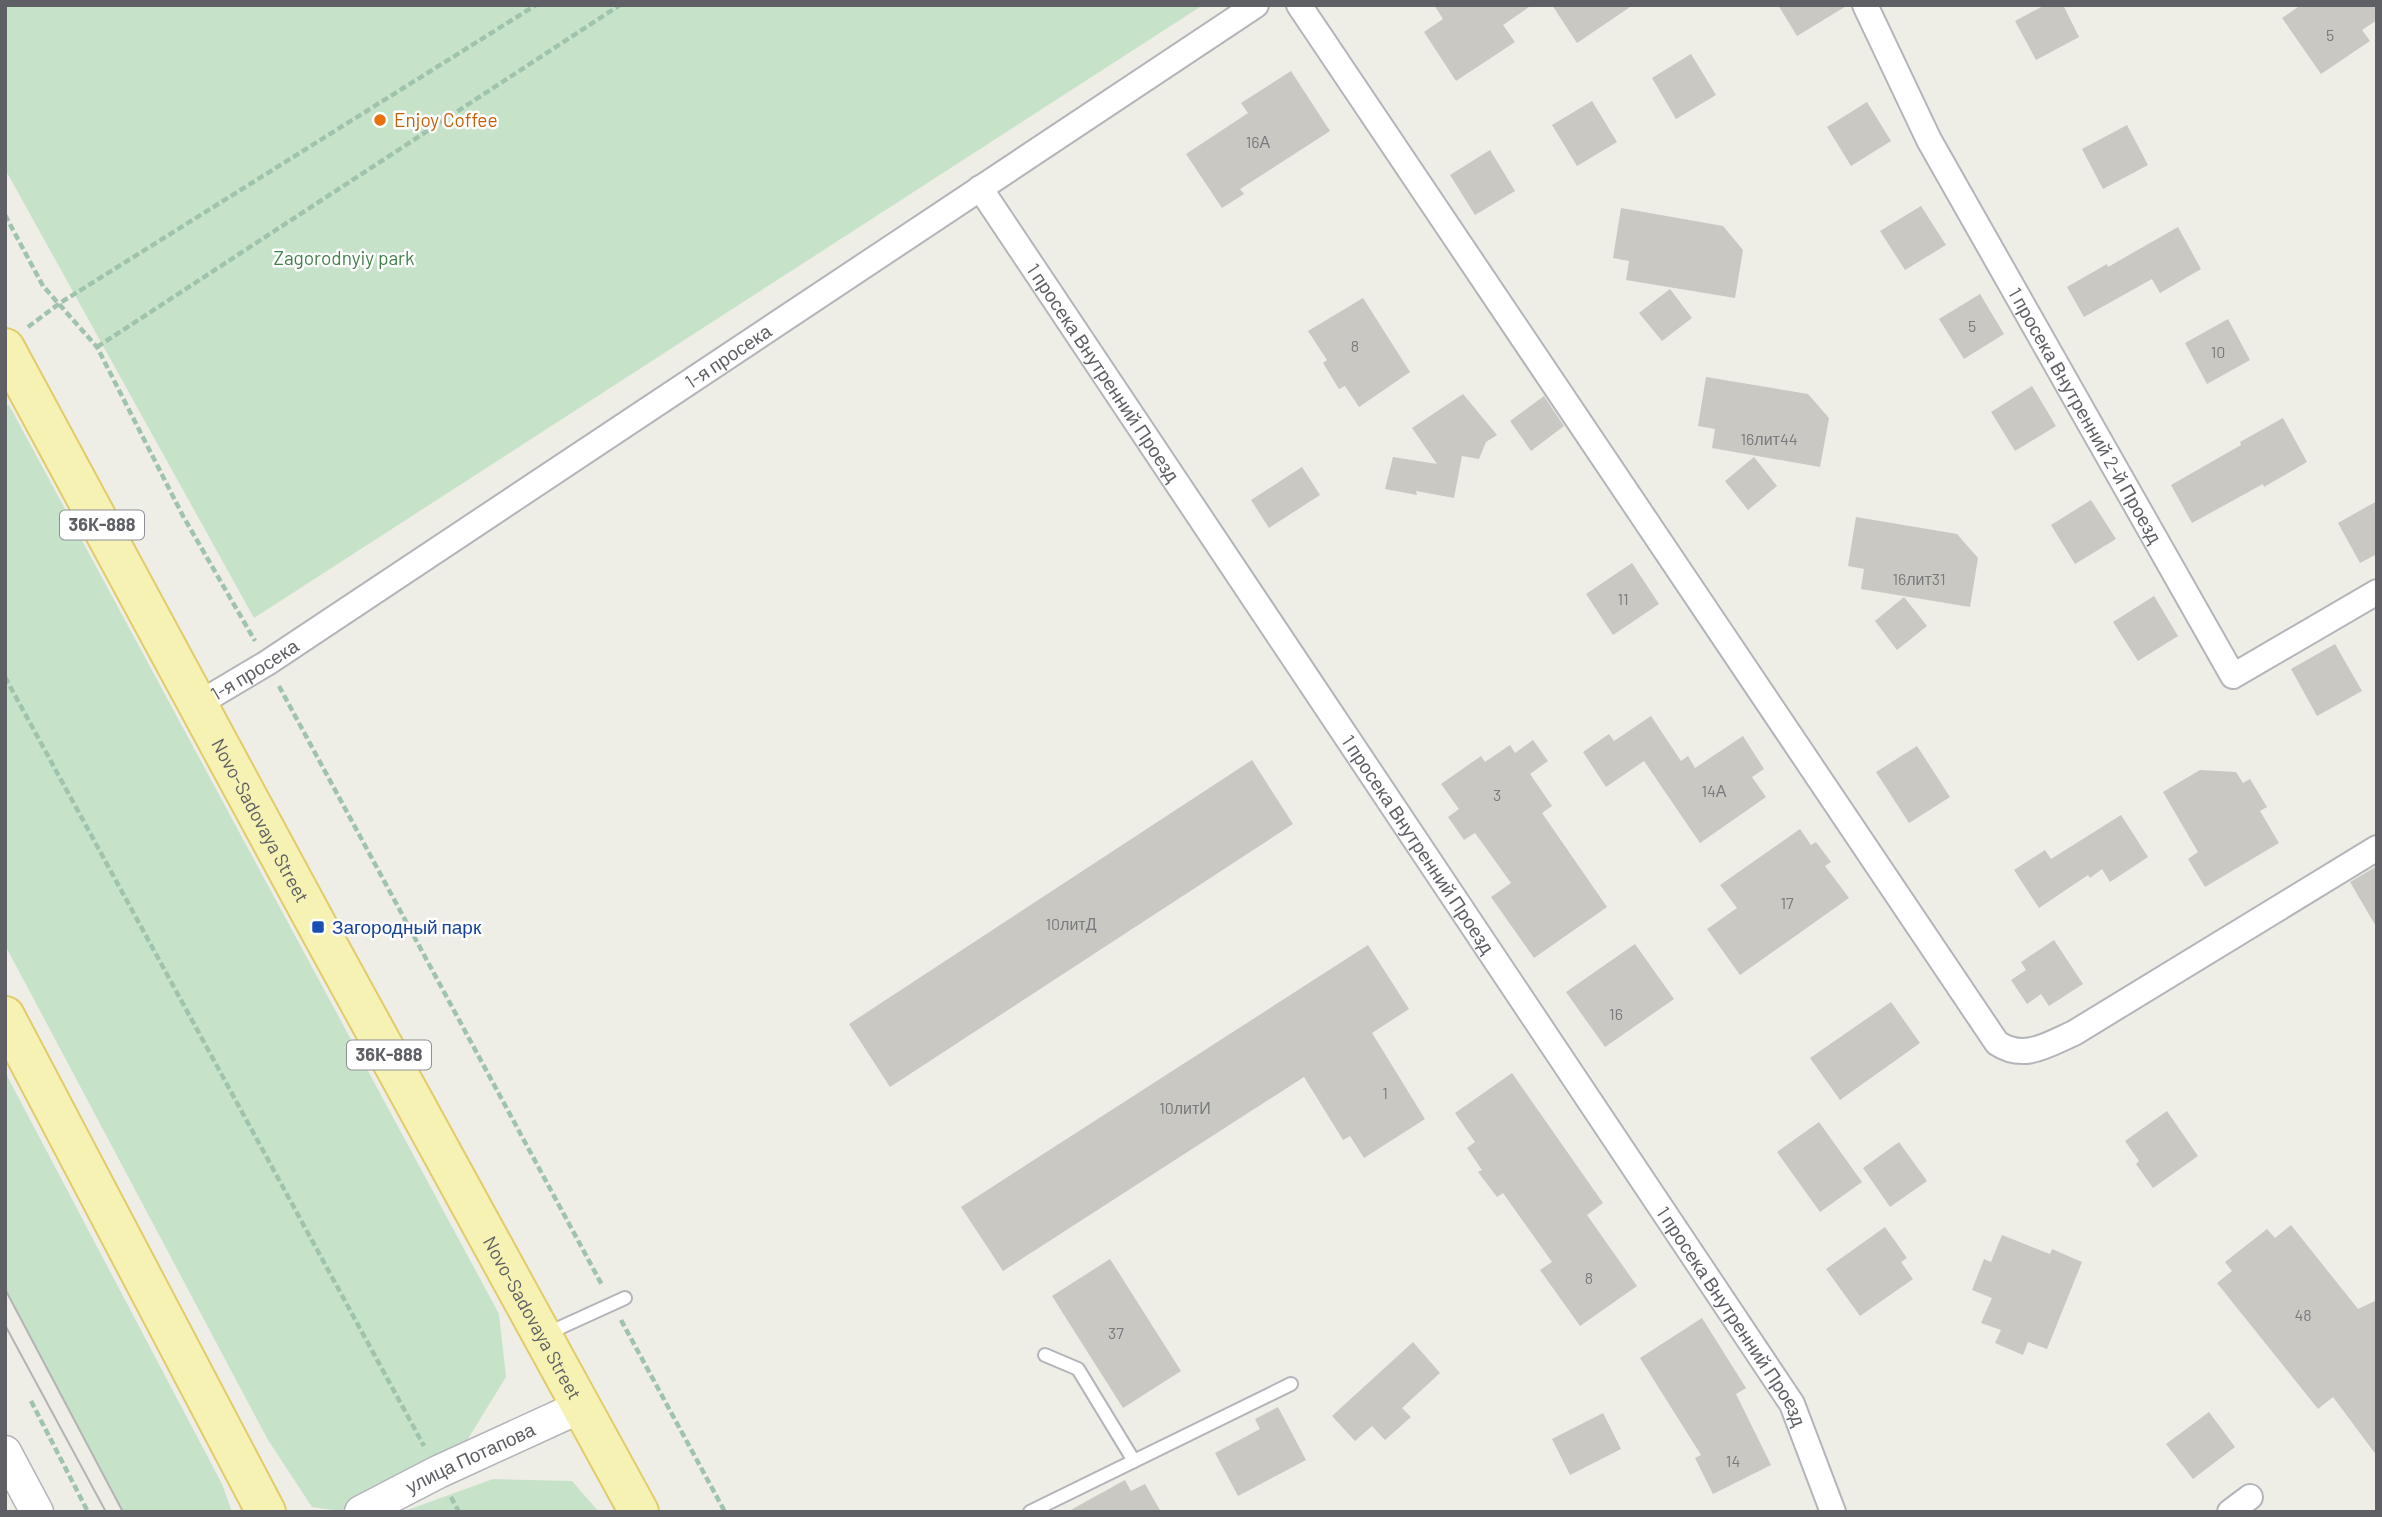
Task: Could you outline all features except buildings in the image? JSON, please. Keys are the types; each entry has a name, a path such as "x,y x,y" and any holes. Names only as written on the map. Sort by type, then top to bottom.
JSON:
{"main road":[{"name":"Novo-Sadovaya Street","path":"16,338 198,704 639,1512"},
{"path":"5,1016 266,1512"}],"street":[{"name":"1-я просека","path":"198,704 267,663 1256,5"},
{"path":"1299,5 1997,1043 2010,1051 2022,1052 2045,1047 2074,1033 2377,848"},
{"name":"1 просека Внутренний 2-й Проезд","path":"1865,5 1929,140 2232,676 2377,593"},
{"name":"1 просека Внутренний Проезд","path":"980,188 1792,1404 1833,1512"},
{"name":"улица Потапова","path":"361,1512 438,1472 582,1406"},
{"path":"5,1452 30,1510"},
{"path":"2230,1512 2250,1497"}],"lane":[{"path":"543,1335 625,1298"},
{"path":"1045,1355 1078,1369 1134,1461"},
{"path":"1030,1512 1291,1384"}],"path":[{"path":"16,338 60,303 536,5"},
{"path":"97,347 620,5"},
{"path":"5,215 43,286 97,347 183,516 267,663 298,725 725,1512"},
{"path":"5,677 459,1512"},
{"path":"31,1401 88,1512"}],"green space":[{"name":"Zagorodnyiy park","path":"5,5 1203,5 254,618 5,169"},
{"path":"9,405 499,1314 506,1377 466,1442 347,1512 312,1507 268,1440 5,945 5,407"},
{"path":"5,1072 222,1484 232,1512 123,1512 5,1289"},
{"path":"493,1479 572,1481 599,1512 402,1512"}],"tram line":[{"path":"5,1289 123,1512"},
{"path":"5,1325 106,1512"}],"place":[{"name":"Enjoy Coffee","path":"380,120"},
{"name":"Загородный парк","path":"318,927"}]}
